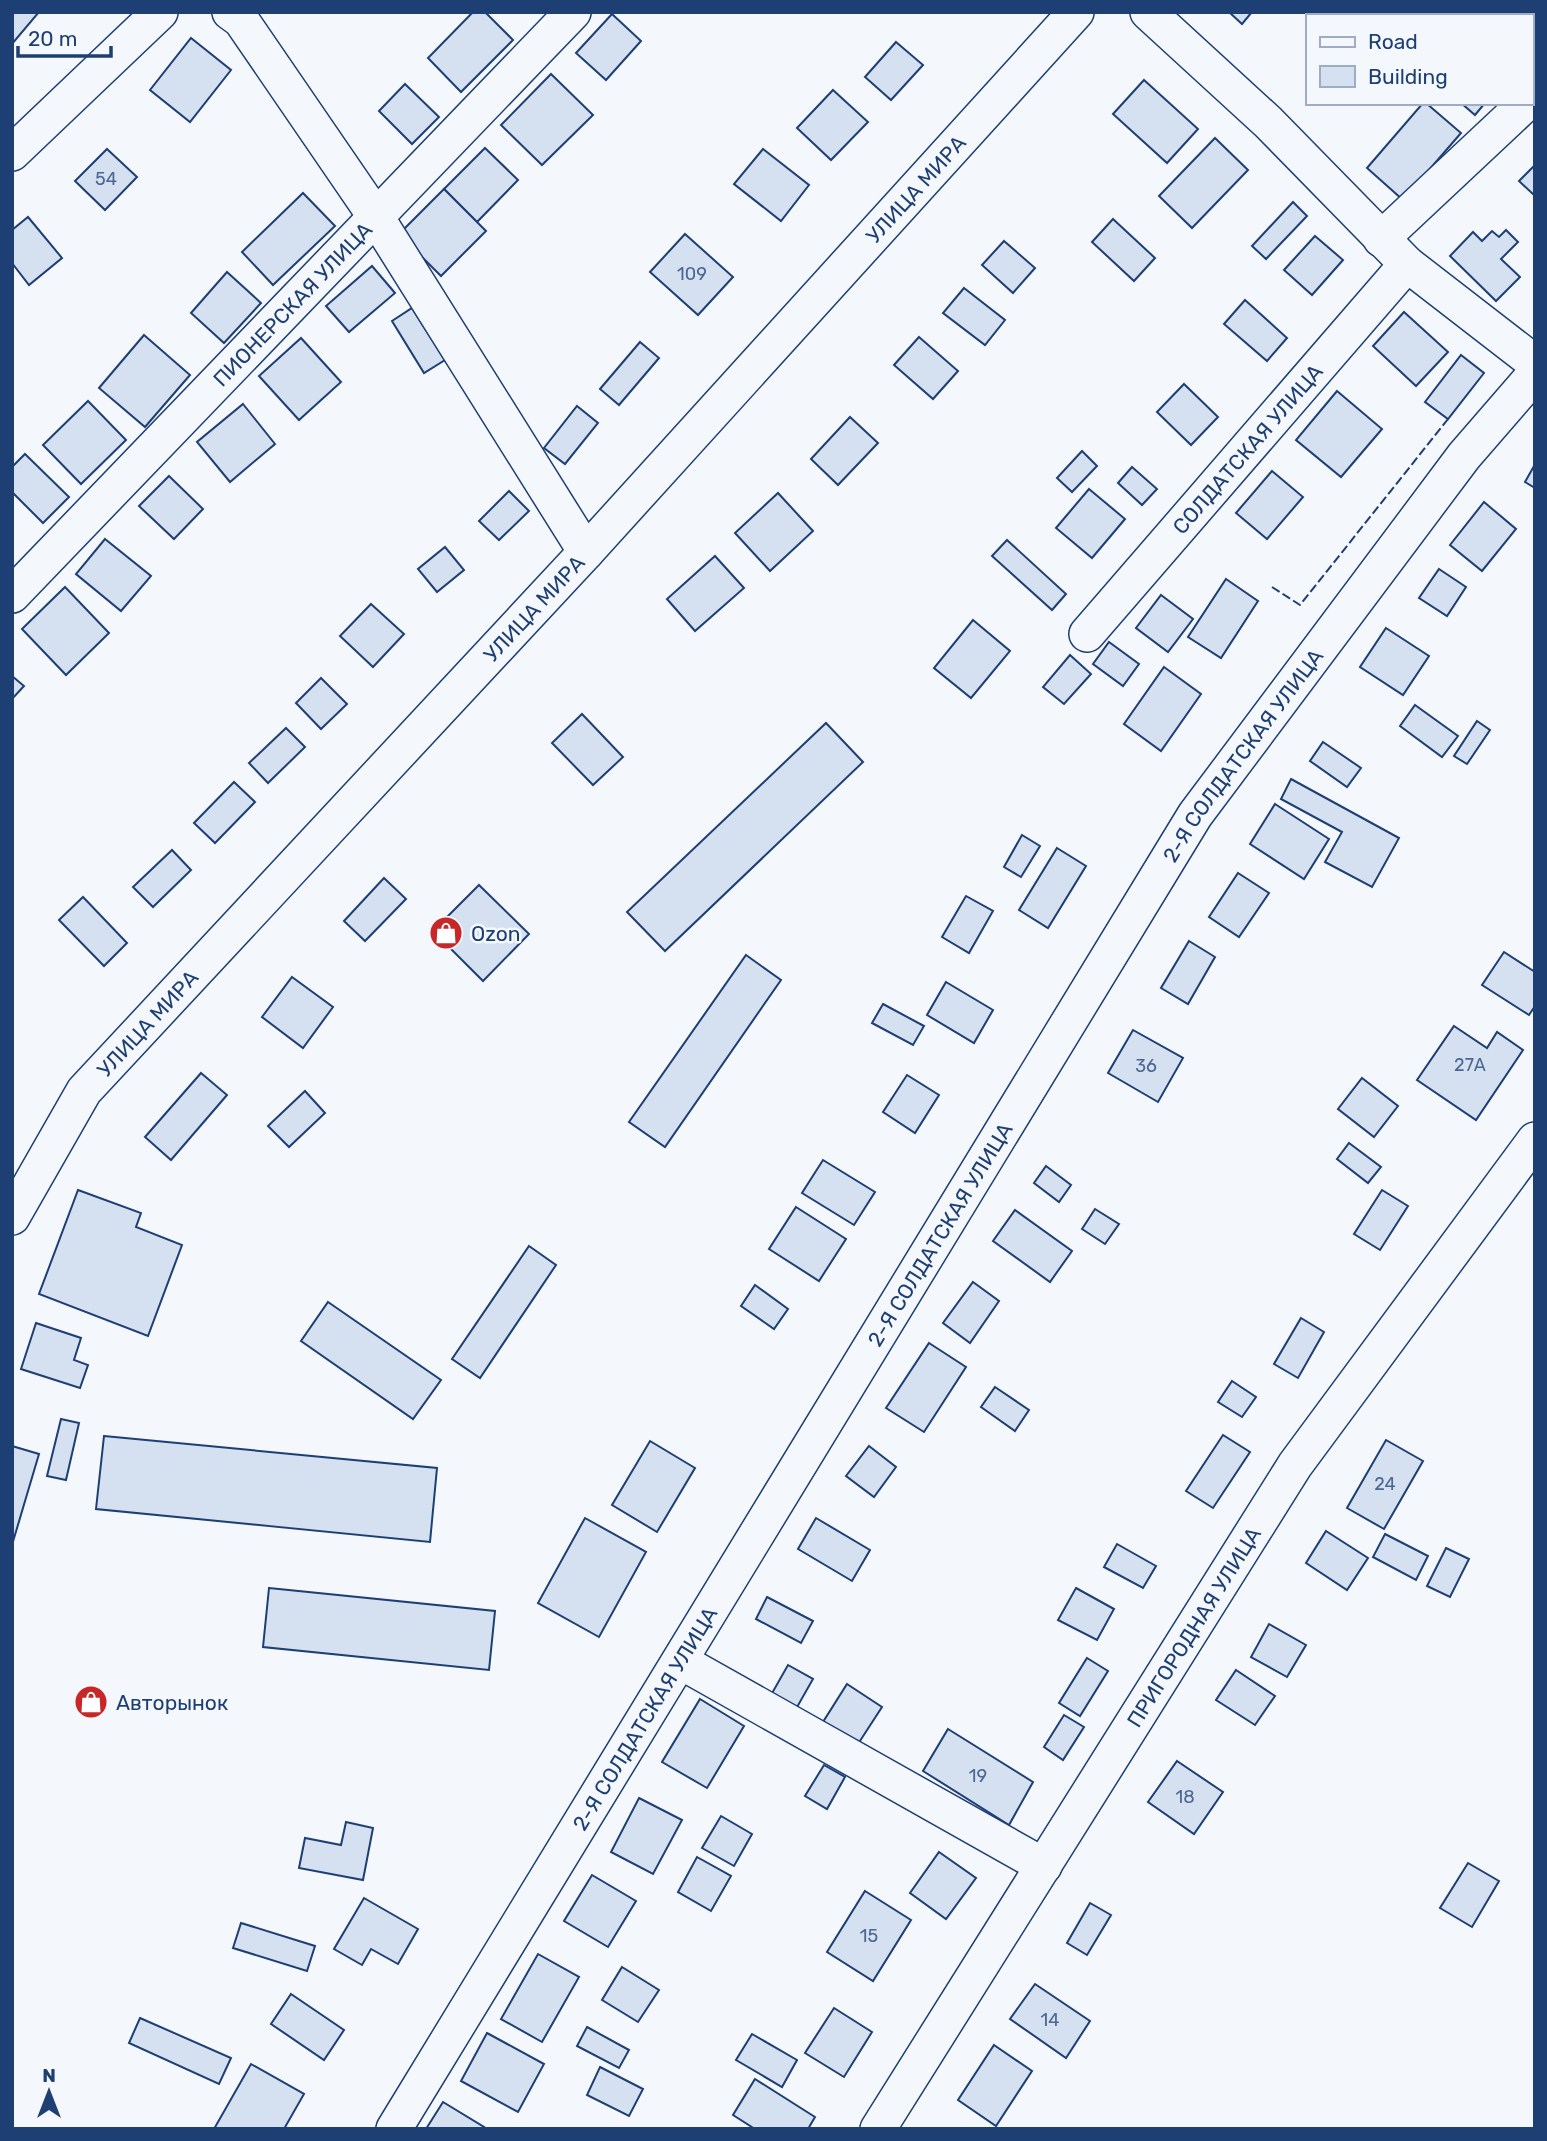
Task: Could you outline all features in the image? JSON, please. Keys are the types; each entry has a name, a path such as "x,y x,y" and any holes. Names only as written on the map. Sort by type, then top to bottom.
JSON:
{"street":[{"path":"12,153 160,12"},
{"path":"230,12 241,20 376,217 586,552"},
{"name":"ПИОНЕРСКАЯ УЛИЦА","path":"12,595 573,12"},
{"name":"УЛИЦА МИРА","path":"12,1217 84,1091 586,552 1076,12"},
{"path":"1148,12 1268,122 1407,264 1535,363"},
{"path":"1381,239 1524,105"},
{"name":"СОЛДАТСКАЯ УЛИЦА","path":"1087,634 1407,264"},
{"name":"2-Я СОЛДАТСКАЯ УЛИЦА","path":"394,2129 1195,816 1464,456 1535,374"},
{"name":"ПРИГОРОДНАЯ УЛИЦА","path":"878,2129 1296,1465 1535,1140"},
{"path":"680,1661 1044,1866"}],"building":[{"path":"12,12 39,12 12,44"},
{"path":"473,12 485,12 513,40 461,92 428,58"},
{"path":"1229,12 1252,12 1242,24"},
{"path":"612,14 641,41 606,80 576,53"},
{"path":"191,38 231,70 190,122 150,90"},
{"path":"896,42 923,65 891,100 865,77"},
{"path":"551,74 593,115 542,165 501,125"},
{"path":"1144,80 1198,129 1167,163 1113,114"},
{"path":"405,84 439,117 412,144 379,111"},
{"path":"833,90 868,122 831,160 797,128"},
{"path":"1421,105 1428,105 1461,133 1403,200 1367,168"},
{"path":"1463,105 1483,105 1475,115"},
{"path":"1215,138 1248,170 1192,228 1159,196"},
{"path":"485,148 518,180 477,222 444,189"},
{"path":"107,149 137,177 105,210 75,181"},
{"path":"763,149 809,185 781,221 734,184"},
{"path":"1535,165 1535,196 1519,181"},
{"path":"444,189 486,231 441,276 399,234"},
{"path":"303,193 335,226 273,285 242,252"},
{"path":"1293,202 1307,216 1266,259 1252,246"},
{"path":"28,217 62,258 29,285 12,263 12,230"},
{"path":"1113,219 1155,258 1134,281 1092,242"},
{"path":"1506,230 1518,242 1501,259 1520,277 1496,301 1450,256 1473,232 1482,241 1492,231 1499,237"},
{"path":"685,234 733,277 698,315 650,272"},
{"path":"1315,236 1343,260 1312,295 1284,270"},
{"path":"1004,241 1035,268 1013,293 982,265"},
{"path":"372,266 395,293 349,332 326,306"},
{"path":"227,272 261,303 224,343 191,313"},
{"path":"964,288 1005,320 985,345 943,313"},
{"path":"1245,300 1287,338 1267,361 1224,324"},
{"path":"412,308 445,360 424,373 392,321"},
{"path":"1404,312 1448,352 1416,386 1373,346"},
{"path":"144,335 190,375 145,427 99,388"},
{"path":"919,337 958,371 933,399 894,365"},
{"path":"301,338 341,382 299,420 259,376"},
{"path":"640,342 659,358 619,405 600,389"},
{"path":"1461,355 1484,373 1448,419 1425,402"},
{"path":"1184,384 1218,417 1191,445 1157,412"},
{"path":"1337,391 1382,429 1341,477 1296,440"},
{"path":"88,401 126,440 81,484 43,445"},
{"path":"243,404 275,444 230,482 197,442"},
{"path":"577,406 598,423 565,464 544,448"},
{"path":"850,417 878,443 838,485 811,459"},
{"path":"1082,451 1097,466 1072,492 1057,478"},
{"path":"25,454 69,497 43,523 12,492 12,467"},
{"path":"1535,466 1535,488 1525,482"},
{"path":"1132,467 1157,489 1142,505 1118,483"},
{"path":"1272,471 1303,497 1267,539 1236,513"},
{"path":"169,476 203,509 174,539 139,506"},
{"path":"1089,489 1125,519 1092,558 1056,528"},
{"path":"509,491 529,511 499,540 479,521"},
{"path":"778,493 813,531 770,571 735,533"},
{"path":"1484,502 1516,529 1482,571 1450,545"},
{"path":"105,539 151,576 121,611 76,574"},
{"path":"1007,540 1066,594 1052,610 992,556"},
{"path":"445,547 464,570 437,592 418,569"},
{"path":"715,556 744,588 695,631 667,599"},
{"path":"1439,569 1466,587 1447,616 1419,598"},
{"path":"1226,579 1258,601 1221,658 1188,637"},
{"path":"65,587 109,633 66,675 22,629"},
{"path":"1161,595 1193,619 1168,652 1136,628"},
{"path":"371,604 404,634 373,667 340,636"},
{"path":"973,620 1010,651 971,698 934,668"},
{"path":"1386,628 1429,656 1403,695 1360,667"},
{"path":"1109,642 1139,664 1123,686 1093,664"},
{"path":"1070,655 1091,674 1064,704 1043,687"},
{"path":"1164,667 1201,694 1161,751 1124,724"},
{"path":"12,676 24,686 12,699"},
{"path":"321,678 347,704 321,729 296,703"},
{"path":"1415,705 1458,736 1442,757 1400,726"},
{"path":"582,714 623,757 593,785 552,743"},
{"path":"1477,721 1490,730 1467,764 1454,756"},
{"path":"826,723 863,762 665,951 627,912"},
{"path":"286,728 305,747 268,783 249,763"},
{"path":"1323,742 1361,768 1347,787 1310,761"},
{"path":"1291,779 1399,838 1372,887 1325,862 1342,832 1281,799"},
{"path":"234,782 255,802 215,843 194,823"},
{"path":"1275,804 1329,839 1304,879 1250,844"},
{"path":"1022,835 1040,846 1021,877 1004,867"},
{"path":"1057,848 1086,866 1048,928 1019,910"},
{"path":"172,850 191,870 153,907 133,887"},
{"path":"1238,873 1269,893 1239,937 1209,917"},
{"path":"384,878 406,899 365,941 344,921"},
{"path":"479,885 529,934 483,981 433,931"},
{"path":"966,896 993,911 969,953 942,937"},
{"path":"83,897 127,943 104,966 59,920"},
{"path":"1189,941 1215,957 1188,1004 1161,988"},
{"path":"1504,952 1535,972 1535,1006 1529,1015 1482,985"},
{"path":"746,955 781,980 665,1147 629,1122"},
{"path":"292,977 333,1007 303,1048 262,1017"},
{"path":"946,982 993,1010 974,1043 927,1015"},
{"path":"883,1004 924,1026 913,1045 872,1023"},
{"path":"1454,1026 1487,1048 1497,1032 1523,1050 1476,1120 1417,1080"},
{"path":"1133,1030 1183,1058 1158,1102 1108,1073"},
{"path":"201,1073 227,1095 171,1160 145,1137"},
{"path":"907,1075 939,1095 915,1133 883,1112"},
{"path":"1362,1078 1398,1106 1374,1137 1338,1109"},
{"path":"305,1091 325,1113 289,1147 268,1126"},
{"path":"1349,1143 1381,1167 1368,1183 1337,1159"},
{"path":"823,1160 875,1192 854,1225 802,1193"},
{"path":"1046,1166 1071,1185 1059,1202 1034,1183"},
{"path":"78,1190 141,1213 136,1227 182,1245 148,1336 39,1294"},
{"path":"1382,1190 1408,1206 1380,1250 1354,1234"},
{"path":"796,1207 846,1239 819,1281 769,1249"},
{"path":"1095,1209 1119,1224 1105,1244 1082,1229"},
{"path":"1015,1210 1072,1251 1050,1282 993,1241"},
{"path":"529,1246 556,1265 480,1378 452,1359"},
{"path":"973,1282 999,1301 970,1343 943,1323"},
{"path":"755,1285 788,1309 774,1329 741,1306"},
{"path":"328,1302 441,1380 413,1419 301,1341"},
{"path":"1301,1318 1324,1332 1298,1378 1274,1364"},
{"path":"36,1323 81,1338 74,1360 88,1365 80,1388 21,1369"},
{"path":"929,1343 966,1367 924,1432 886,1408"},
{"path":"1232,1381 1256,1397 1242,1417 1218,1402"},
{"path":"995,1387 1029,1410 1015,1431 981,1407"},
{"path":"61,1419 79,1423 66,1480 47,1476"},
{"path":"1223,1435 1250,1452 1213,1508 1186,1491"},
{"path":"104,1436 437,1468 430,1542 96,1509"},
{"path":"1386,1440 1423,1461 1384,1529 1347,1508"},
{"path":"650,1441 695,1468 657,1532 612,1505"},
{"path":"12,1446 39,1454 12,1545"},
{"path":"869,1446 896,1467 874,1497 846,1476"},
{"path":"585,1518 646,1552 599,1637 538,1603"},
{"path":"816,1518 870,1550 852,1581 798,1549"},
{"path":"1326,1531 1368,1558 1347,1590 1306,1563"},
{"path":"1385,1534 1428,1556 1416,1580 1373,1557"},
{"path":"1117,1544 1156,1566 1143,1588 1104,1567"},
{"path":"1446,1548 1469,1559 1450,1597 1427,1586"},
{"path":"269,1588 495,1611 489,1670 263,1647"},
{"path":"1076,1588 1114,1609 1097,1640 1058,1620"},
{"path":"767,1597 813,1621 801,1643 756,1619"},
{"path":"1269,1624 1306,1645 1287,1677 1251,1657"},
{"path":"1087,1658 1108,1671 1080,1716 1059,1703"},
{"path":"788,1665 813,1679 792,1716 767,1702"},
{"path":"1236,1670 1275,1696 1255,1725 1216,1700"},
{"path":"847,1684 882,1707 858,1744 823,1722"},
{"path":"700,1699 744,1726 707,1788 662,1762"},
{"path":"1064,1715 1084,1727 1063,1760 1044,1747"},
{"path":"948,1729 1033,1782 1009,1825 923,1771"},
{"path":"1177,1761 1223,1792 1194,1834 1148,1802"},
{"path":"824,1765 845,1777 827,1809 805,1796"},
{"path":"639,1798 682,1820 653,1874 611,1852"},
{"path":"721,1816 752,1834 734,1866 702,1848"},
{"path":"346,1822 373,1828 363,1880 299,1868 305,1838 341,1845"},
{"path":"939,1852 976,1878 946,1919 910,1893"},
{"path":"697,1857 731,1876 711,1911 678,1892"},
{"path":"1468,1863 1499,1881 1472,1927 1440,1908"},
{"path":"592,1875 636,1901 608,1947 564,1921"},
{"path":"865,1891 911,1920 873,1981 827,1952"},
{"path":"364,1898 418,1929 398,1964 371,1949 362,1965 334,1949"},
{"path":"1090,1903 1111,1915 1087,1955 1067,1943"},
{"path":"241,1923 315,1946 307,1971 233,1948"},
{"path":"538,1954 579,1977 542,2042 501,2019"},
{"path":"622,1967 659,1990 638,2022 602,2000"},
{"path":"1035,1984 1090,2021 1066,2058 1010,2019"},
{"path":"291,1994 344,2030 324,2060 271,2024"},
{"path":"834,2008 872,2032 844,2077 805,2053"},
{"path":"140,2018 231,2058 219,2084 129,2043"},
{"path":"587,2027 629,2050 619,2068 577,2046"},
{"path":"487,2033 544,2064 518,2112 461,2081"},
{"path":"752,2034 797,2060 782,2087 736,2060"},
{"path":"994,2045 1032,2071 996,2126 958,2100"},
{"path":"251,2064 304,2094 284,2129 214,2129"},
{"path":"600,2067 643,2089 629,2116 587,2095"},
{"path":"755,2079 815,2117 808,2129 755,2129 733,2115"},
{"path":"443,2102 484,2127 426,2129"}],"fence":[{"path":"1272,587 1300,605 1448,419"}],"place":[{"name":"Ozon","path":"446,933"},
{"name":"Авторынок","path":"91,1702"}]}
